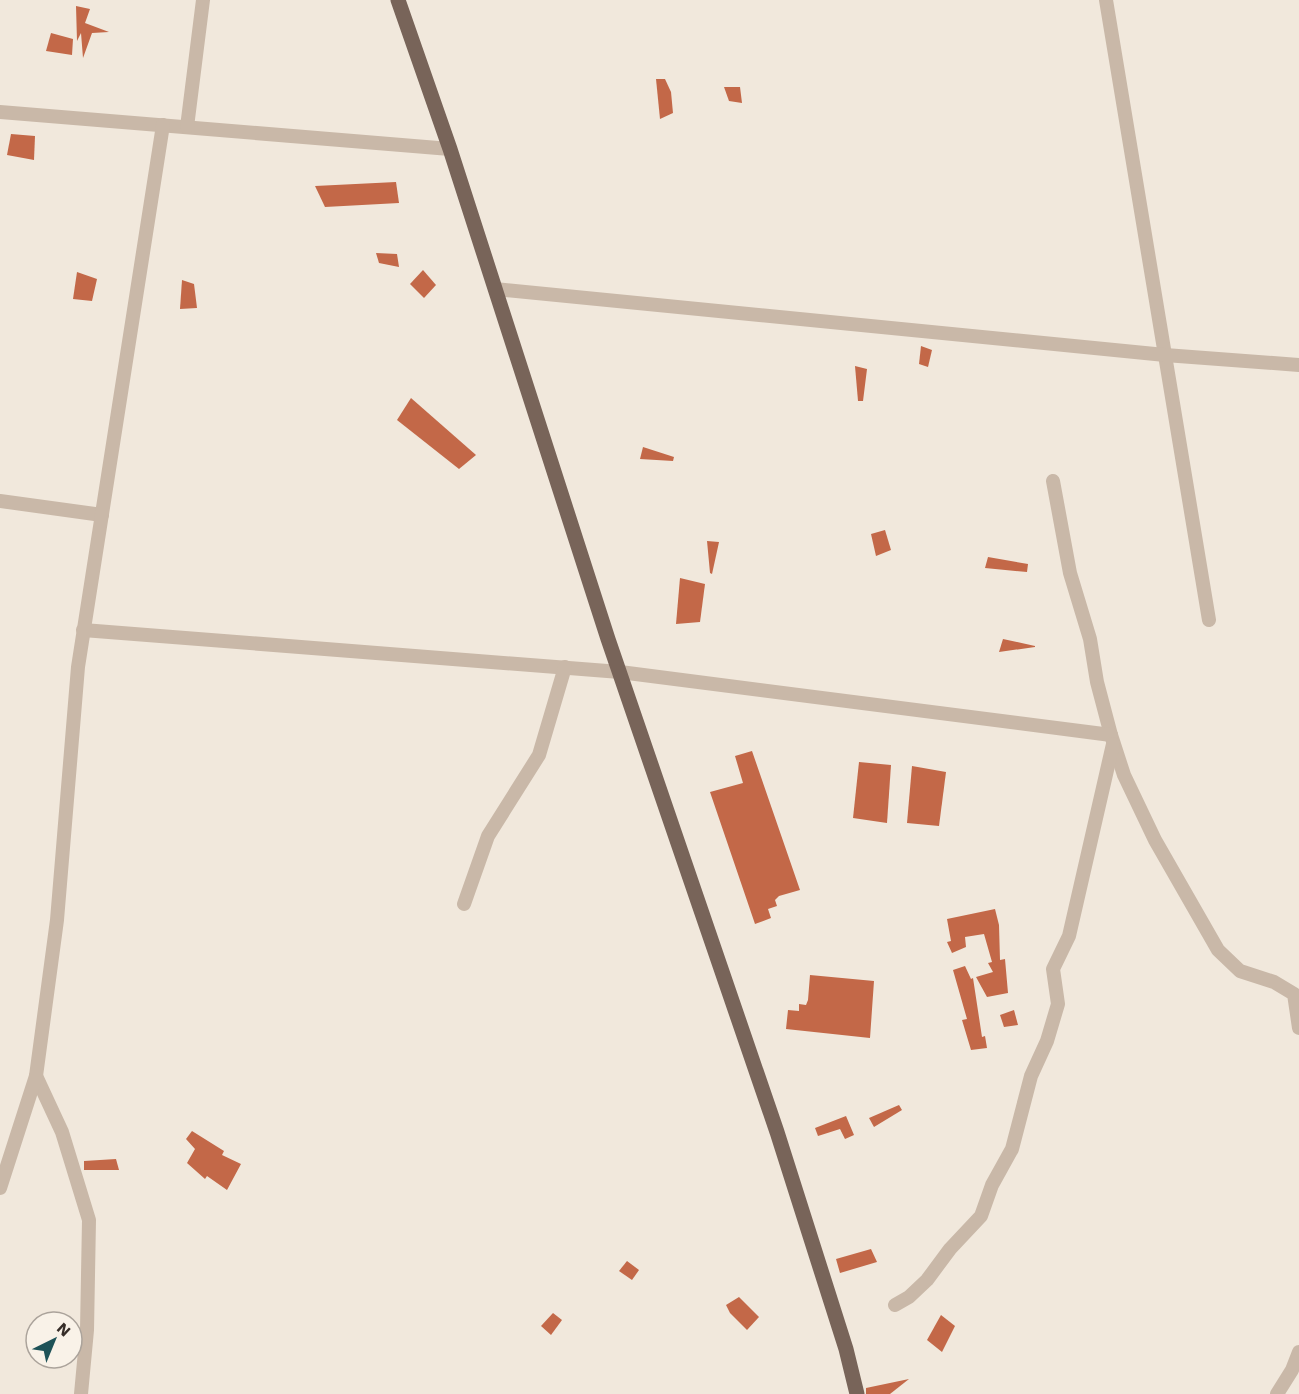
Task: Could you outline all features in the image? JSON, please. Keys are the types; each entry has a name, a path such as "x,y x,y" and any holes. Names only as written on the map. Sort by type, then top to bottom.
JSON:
{"main road":[{"path":"398,0 450,149 620,672 777,1132 846,1349 857,1394"}],"street":[{"path":"187,127 203,0"},
{"path":"1106,0 1209,620"},
{"path":"0,112 450,149"},
{"path":"0,1188 36,1076 57,920 78,667 163,125"},
{"path":"495,289 1165,355 1299,365"},
{"path":"1053,481 1070,573 1090,639 1097,682 1124,775 1155,840 1218,950 1240,971 1274,982 1294,994 1299,1028"},
{"path":"0,501 102,515"},
{"path":"83,630 620,672 1112,738"},
{"path":"464,904 488,836 539,756 565,667"},
{"path":"895,1305 909,1297 927,1280 950,1249 981,1216 992,1185 1012,1149 1031,1076 1047,1041 1058,1004 1053,969 1069,936 1112,738"},
{"path":"36,1076 62,1132 88,1220 87,1330 81,1394"},
{"path":"1277,1394 1292,1370 1299,1352"}],"building":[{"path":"76,6 90,9 85,23 109,32 92,33 83,58 81,33 77,41"},
{"path":"51,33 73,39 72,55 46,51"},
{"path":"656,79 665,79 671,92 673,113 660,119"},
{"path":"724,87 740,87 742,103 729,101"},
{"path":"11,134 35,136 34,160 7,155"},
{"path":"396,182 399,203 325,207 315,186"},
{"path":"376,253 397,254 399,267 379,263"},
{"path":"423,270 436,285 424,298 410,284"},
{"path":"77,272 97,279 92,301 73,299"},
{"path":"182,280 194,284 197,308 180,309"},
{"path":"921,346 932,350 928,367 919,364"},
{"path":"855,366 867,369 863,401 858,401"},
{"path":"411,398 476,455 459,469 397,420"},
{"path":"643,447 674,457 673,461 640,459"},
{"path":"885,530 891,550 876,556 871,534"},
{"path":"707,541 719,542 712,574 710,573"},
{"path":"988,557 1028,564 1027,572 985,568"},
{"path":"680,578 705,584 700,622 676,624"},
{"path":"1003,639 1035,646 1035,647 999,652"},
{"path":"752,751 800,890 779,896 775,900 777,906 768,909 771,918 755,924 710,792 743,783 735,756"},
{"path":"859,762 891,765 887,823 853,818"},
{"path":"912,766 946,772 939,826 907,823"},
{"path":"995,909 999,925 1000,960 1005,959 1008,993 987,997 976,977 993,972 988,963 992,962 984,934 965,937 966,947 952,953 947,942 951,941 947,919"},
{"path":"965,966 971,979 973,978 982,1037 985,1036 987,1048 971,1050 962,1020 967,1019 953,970"},
{"path":"810,975 874,981 870,1038 786,1029 788,1010 799,1011 799,1004 806,1005"},
{"path":"1014,1010 1018,1025 1004,1027 1000,1015"},
{"path":"899,1105 902,1110 874,1127 869,1118"},
{"path":"846,1116 854,1135 845,1139 840,1129 818,1136 815,1128"},
{"path":"192,1131 224,1151 222,1155 241,1164 227,1190 207,1176 205,1179 187,1163 195,1149 186,1139"},
{"path":"116,1159 119,1170 84,1170 84,1161"},
{"path":"871,1249 877,1262 840,1273 836,1259"},
{"path":"627,1261 639,1270 632,1280 619,1271"},
{"path":"739,1297 759,1317 747,1330 730,1313 726,1305"},
{"path":"553,1313 562,1320 551,1335 541,1326"},
{"path":"941,1315 955,1326 942,1352 927,1340"},
{"path":"909,1379 890,1394 866,1394 866,1388"}]}
